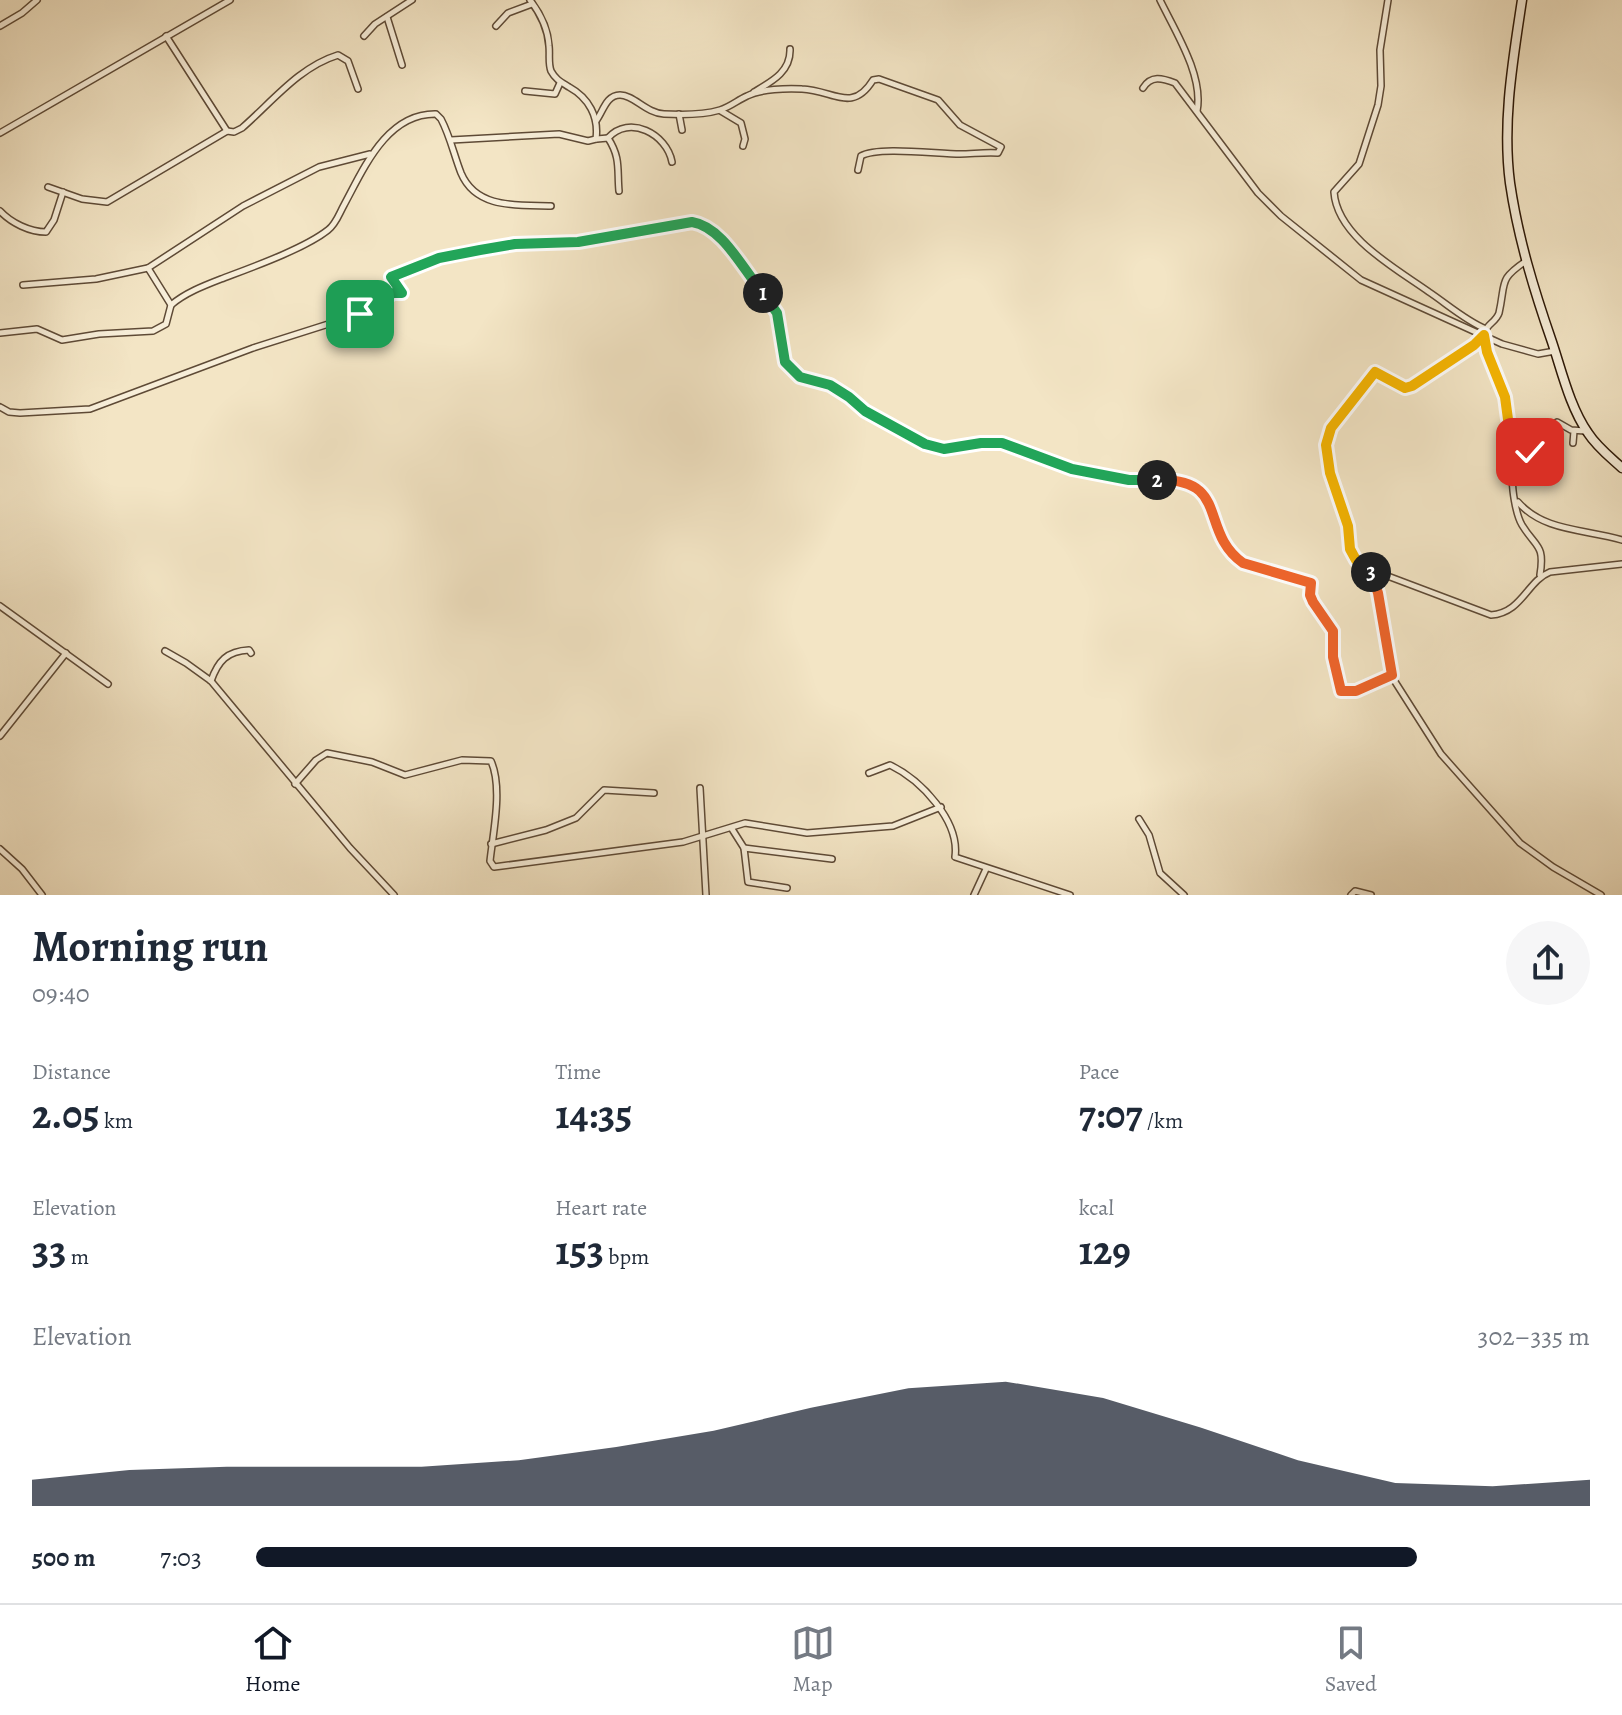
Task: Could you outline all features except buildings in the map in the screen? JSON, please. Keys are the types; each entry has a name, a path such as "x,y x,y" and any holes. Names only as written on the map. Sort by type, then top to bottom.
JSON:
{"street":[{"path":"0,26 37,0"},
{"path":"0,133 230,0"},
{"path":"364,36 412,0"},
{"path":"1160,0 1191,65 1198,98 1197,111"},
{"path":"1388,0 1380,50 1378,105 1359,164 1334,192 1336,205 1358,237 1385,263 1502,344 1533,353 1555,351"},
{"path":"1522,0 1509,82 1508,120 1510,183 1526,261 1555,351 1586,431 1622,468"},
{"path":"496,26 508,13 531,2 541,16 548,37 551,70 560,83 579,94 591,108 596,121 596,139"},
{"path":"387,17 402,65"},
{"path":"166,36 230,134"},
{"path":"596,121 609,99 617,95 649,111 679,114 720,110 784,71 790,49"},
{"path":"48,187 82,199 107,202 230,134 293,80 331,57 338,55 348,61 358,89"},
{"path":"1143,88 1156,78 1175,83 1258,193 1281,216 1349,271 1374,287 1485,332"},
{"path":"749,94 803,89 850,99 859,97 873,80 879,79 938,100 960,125 1001,147 998,153 867,152 861,156 858,170"},
{"path":"525,91 555,94 560,83"},
{"path":"720,110 741,123 743,146"},
{"path":"0,333 37,329 62,340 153,331 166,324 171,305 198,288 301,246 331,228 371,154 404,123 424,114 436,114 441,119 461,173 470,189 480,197 512,205 551,206"},
{"path":"679,114 682,130"},
{"path":"451,140 559,134 588,141 608,138 622,128 633,128 655,134 667,149 672,162"},
{"path":"608,138 620,167 619,191"},
{"path":"23,285 96,279 148,268 243,206 319,167 371,154"},
{"path":"0,211 11,221 46,232 54,220 63,192"},
{"path":"0,407 9,412 29,413 79,410 102,405 139,388 360,314 393,293 402,293 391,277 439,258 515,244 578,242 677,223 702,223 719,234 775,307 785,362 800,377 830,385 865,411 930,447 944,449 1002,443 1072,469 1129,480 1171,480 1197,486 1211,509 1221,538 1234,556 1254,567 1311,583 1313,602 1333,631 1333,657 1341,691 1356,691 1392,675"},
{"path":"1526,261 1511,269 1505,280 1496,320 1474,345 1405,388 1375,372 1331,428 1326,445 1327,458 1348,526 1350,549 1356,560 1369,569 1491,615 1504,612 1529,593 1540,575 1541,552 1535,539 1521,524 1512,478 1515,471 1539,438 1557,422 1574,431 1586,431"},
{"path":"148,268 171,305"},
{"path":"1485,332 1487,352 1505,397 1515,471"},
{"path":"1573,443 1574,431"},
{"path":"1515,497 1525,510 1540,520 1622,540"},
{"path":"1540,575 1622,564"},
{"path":"1369,569 1378,593 1392,675 1441,754 1520,843 1601,895"},
{"path":"0,606 108,684"},
{"path":"211,681 220,660 227,655 239,650 249,650 251,653"},
{"path":"165,651 211,681 295,784 394,895"},
{"path":"0,736 66,653"},
{"path":"295,784 316,760 327,753 372,762 405,775 462,760 491,761 495,769 496,812 490,861 494,867 703,837 745,823 807,833 893,826 941,807"},
{"path":"869,773 890,765 916,783 941,807 954,840 955,857 1070,895"},
{"path":"700,788 706,895"},
{"path":"491,844 546,830 576,818 604,790 654,793"},
{"path":"1139,819 1149,835 1160,873 1184,895"},
{"path":"732,829 744,848 748,882 787,888"},
{"path":"744,848 832,859"},
{"path":"0,849 22,869 42,895"},
{"path":"974,895 986,869"},
{"path":"1351,895 1355,891 1371,895"}],"route":[{"path":"360,314 393,293 402,293 391,277 439,258 515,244 578,242 677,223 702,223 719,234 775,307 782,353 790,369 800,377 830,385 865,411 930,447 944,449 1002,443 1072,469 1129,480 1171,480 1197,486 1211,509 1221,538 1234,556 1254,567 1311,583 1313,602 1333,631 1333,657 1338,681 1341,691 1347,692 1392,675 1373,574 1356,560 1350,549 1348,526 1330,473 1326,445 1331,428 1375,372 1405,388 1412,386 1484,335 1487,352 1505,397 1515,471 1530,452"}]}
